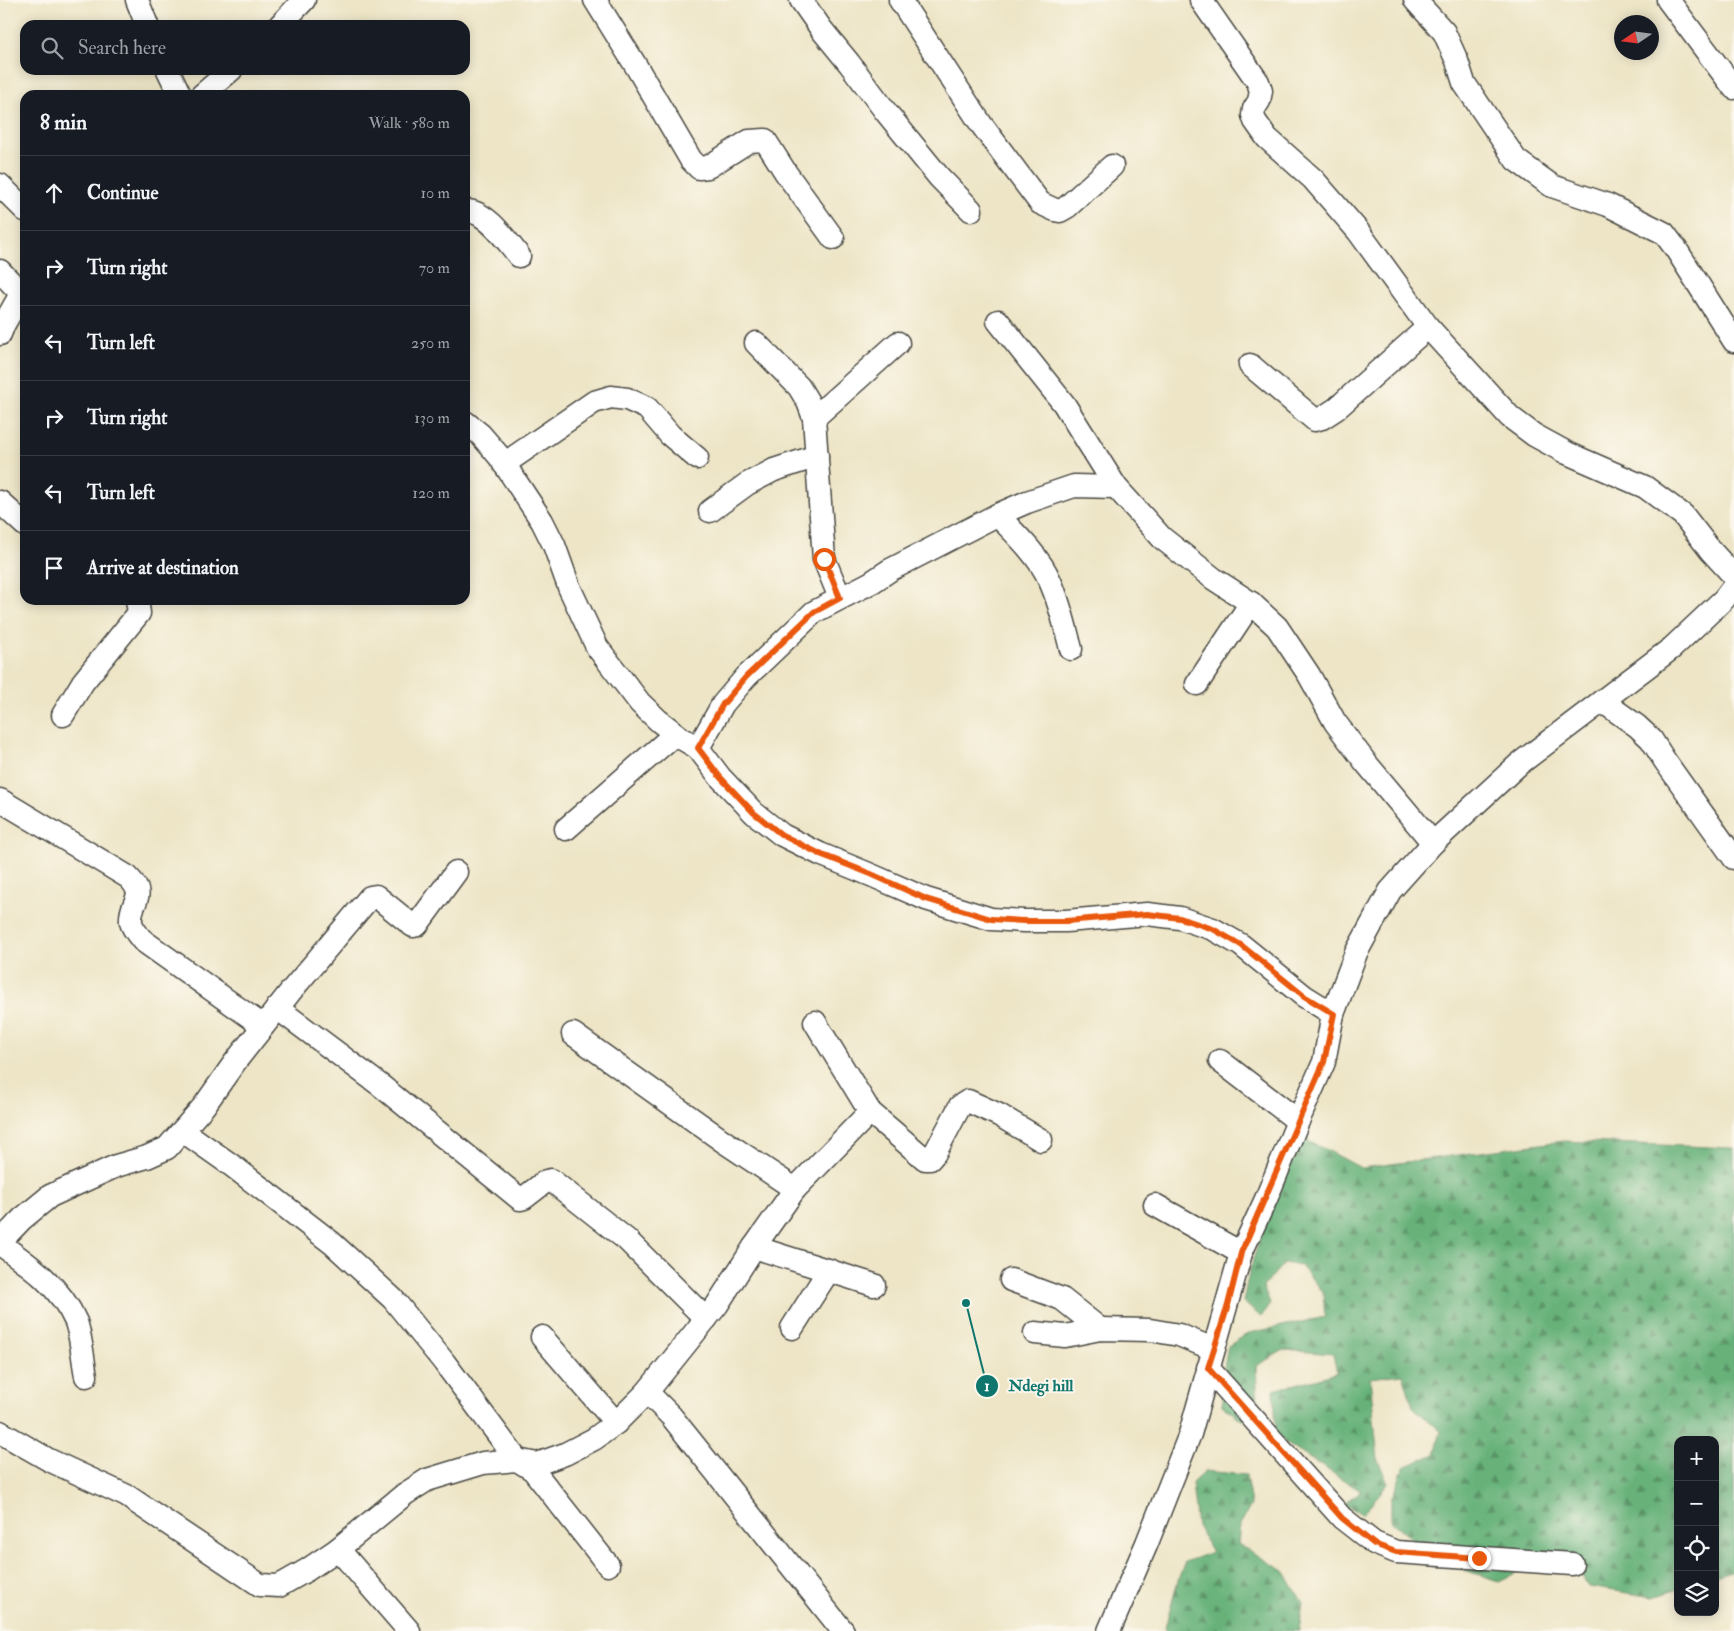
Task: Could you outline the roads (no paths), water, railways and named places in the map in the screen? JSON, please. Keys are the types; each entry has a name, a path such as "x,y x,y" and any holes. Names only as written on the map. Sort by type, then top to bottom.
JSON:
{"street":[{"path":"137,0 145,20"},
{"path":"285,20 304,0"},
{"path":"595,0 691,160 699,168 708,167 749,141 764,140 833,238"},
{"path":"801,0 886,112 939,177 971,210"},
{"path":"900,0 981,124 1040,203 1060,211 1067,207 1112,166"},
{"path":"1109,1631 1147,1543 1190,1434 1228,1305 1241,1253 1324,1062 1334,1014 1356,953 1390,891 1433,843 1519,764 1672,648 1733,588 1710,550 1684,515 1645,487 1567,453 1534,435 1510,417 1428,327 1358,231 1313,179 1267,138 1255,121 1254,109 1259,101 1261,91 1258,82 1201,0"},
{"path":"1415,0 1444,32 1457,61 1464,83 1516,160 1552,186 1608,205 1664,233 1734,341"},
{"path":"1668,0 1734,88"},
{"path":"170,75 178,90"},
{"path":"211,90 227,75"},
{"path":"0,185 20,205"},
{"path":"470,211 483,216 497,229 519,256"},
{"path":"0,271 20,288"},
{"path":"0,334 20,295"},
{"path":"998,321 1064,404 1116,488 1162,538 1214,579 1251,603 1277,627 1309,675 1335,722 1366,763 1433,843"},
{"path":"1250,365 1314,420 1322,418 1336,409 1428,327"},
{"path":"756,343 799,387 808,402 814,418 824,559 840,598"},
{"path":"814,418 898,343"},
{"path":"504,464 594,402 611,397 627,399 647,408 670,435 697,458"},
{"path":"470,426 480,434 504,464 542,521 554,545 569,587 597,647 640,703 658,721 698,748 720,777 754,813 782,835 820,854 871,874 926,899 991,919 1066,921 1147,914 1180,918 1213,929 1241,945 1304,996 1334,1014"},
{"path":"710,511 747,484 774,470 817,456"},
{"path":"698,748 723,704 746,677 814,612 997,515 1027,502 1074,486 1116,488"},
{"path":"0,502 20,520"},
{"path":"997,515 1020,538 1050,580 1071,649"},
{"path":"1197,684 1251,603"},
{"path":"63,715 83,682 139,614 138,605"},
{"path":"1602,701 1638,726 1651,739 1734,858"},
{"path":"566,829 675,734"},
{"path":"0,800 128,877 136,885 138,893 138,898 132,910 131,924 142,940 264,1026"},
{"path":"86,1376 76,1322 59,1293 36,1270 0,1243 22,1219 50,1196 116,1166 147,1157 167,1148 204,1106 277,1008 370,897 376,896 413,926 417,926 456,872"},
{"path":"277,1008 380,1086 520,1199 546,1181 551,1180 627,1240 706,1319"},
{"path":"815,1022 870,1112 925,1159 930,1160 960,1106 968,1101 999,1114 1041,1140"},
{"path":"573,1034 723,1141 795,1189"},
{"path":"1220,1061 1298,1121"},
{"path":"0,1432 49,1460 127,1496 260,1585 279,1586 307,1570 338,1548 405,1494 427,1480 483,1463 517,1460 537,1464 565,1454 594,1439 616,1423 648,1392 717,1305 754,1247 795,1189 870,1112"},
{"path":"183,1131 332,1243 393,1299 444,1362 517,1460 533,1470 608,1565"},
{"path":"1155,1205 1241,1253"},
{"path":"754,1247 874,1285"},
{"path":"792,1328 829,1270"},
{"path":"1011,1280 1062,1299 1100,1329"},
{"path":"1035,1333 1065,1336 1100,1329 1150,1330 1178,1336 1211,1359 1342,1518 1374,1544 1396,1552 1572,1564"},
{"path":"542,1337 616,1423"},
{"path":"648,1392 671,1416 843,1631"},
{"path":"338,1548 409,1631"}],"place":[{"name":"Ndegi hill","path":"966,1303"}]}
